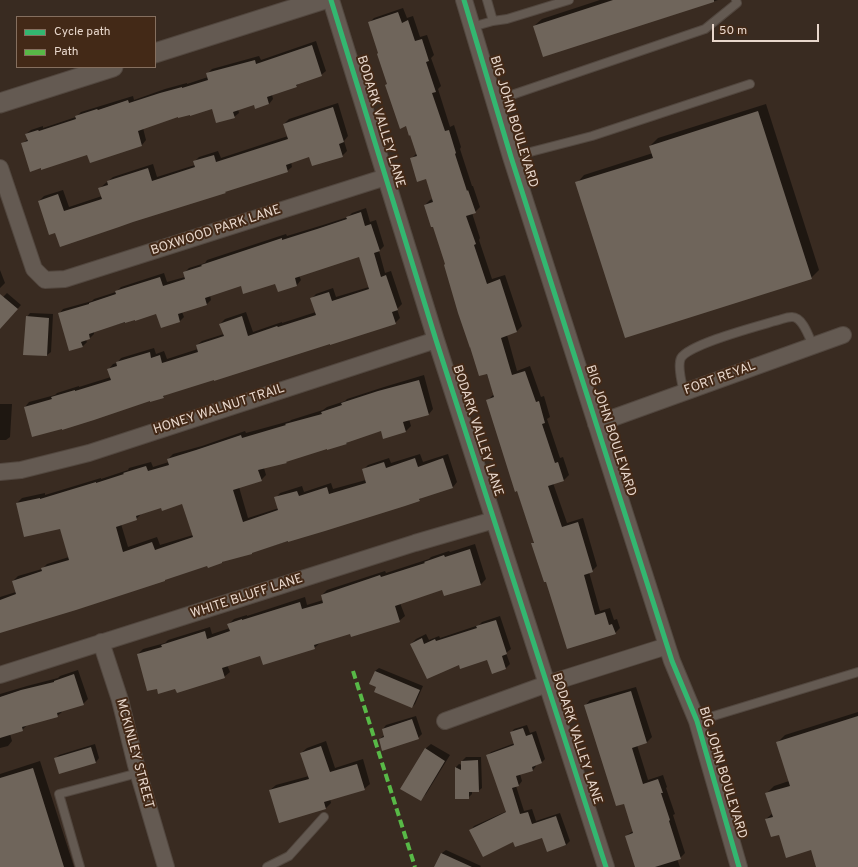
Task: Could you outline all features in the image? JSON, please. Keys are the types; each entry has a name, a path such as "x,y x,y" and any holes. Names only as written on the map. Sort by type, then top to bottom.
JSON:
{"street":[{"path":"156,54 322,0"},
{"name":"BODARK VALLEY LANE","path":"331,0 436,340 547,684 603,866"},
{"name":"BIG JOHN BOULEVARD","path":"464,0 511,157 667,646 697,721 739,867"},
{"path":"0,103 110,68"},
{"name":"BOXWOOD PARK LANE","path":"0,168 34,269 45,280 65,279 386,177"},
{"name":"FORT REYAL","path":"596,424 843,335"},
{"name":"HONEY WALNUT TRAIL","path":"0,472 21,470 89,453 436,340"},
{"name":"WHITE BLUFF LANE","path":"0,675 415,543 494,520"},
{"name":"MCKINLEY STREET","path":"101,642 120,700 138,773 166,867"},
{"path":"445,721 547,684 667,646"}],"lane":[{"path":"487,0 493,21"},
{"path":"472,27 507,19 569,0"},
{"path":"494,101 705,29 737,3 736,0"},
{"path":"511,157 592,136 750,84"},
{"path":"684,392 680,364 681,358 694,349 721,337 792,317 798,319 802,323 813,346"},
{"path":"697,721 858,672"},
{"path":"80,867 59,794 138,773"},
{"path":"267,867 289,856 324,817"}],"building":[{"path":"613,0 714,0 714,2 543,57 533,26"},
{"path":"398,12 402,23 408,20 415,41 422,39 429,61 426,62 436,92 432,93 445,131 449,130 467,191 468,190 476,213 466,216 476,244 474,245 487,284 500,279 517,332 501,338 512,375 525,371 536,402 539,401 545,423 542,424 555,463 558,462 564,481 548,486 562,527 578,522 593,572 584,575 595,615 605,612 609,625 612,624 616,634 567,649 546,582 544,582 531,543 534,543 517,491 515,492 486,400 494,397 487,374 479,376 458,313 444,265 445,264 424,205 433,202 426,179 417,182 410,158 417,156 406,126 400,129 385,85 387,84 368,22"},
{"path":"312,45 322,76 296,85 297,87 267,97 269,104 255,109 254,105 233,112 235,118 216,123 212,109 190,116 178,117 138,131 142,146 90,163 87,155 41,170 41,168 30,172 21,143 28,141 25,134 76,119 75,116 97,109 98,110 128,100 129,103 208,80 206,73 255,60 256,64"},
{"path":"333,107 344,142 339,144 343,157 312,166 309,157 286,165 288,172 60,247 55,233 49,235 38,201 58,194 64,211 102,199 98,188 108,185 107,181 148,168 152,181 195,167 193,161 214,155 216,162 288,139 283,124"},
{"path":"758,111 812,279 625,338 575,182 653,158 649,146"},
{"path":"361,212 365,226 371,224 380,251 374,253 381,277 386,275 398,310 392,312 396,324 163,396 164,398 150,401 62,430 32,437 24,407 52,399 51,397 111,380 107,369 117,366 116,362 150,352 151,358 160,355 162,363 198,352 196,345 224,336 219,324 242,316 248,336 316,315 310,298 329,292 332,301 369,289 359,257 295,278 297,286 278,292 275,284 243,294 241,286 205,298 207,305 178,314 180,322 161,328 156,314 135,321 125,322 89,334 90,339 81,342 83,347 69,351 58,313 89,304 116,294 115,291 160,277 163,286 185,279 183,272 202,266 201,265 282,238 282,240 317,229 347,219 346,217"},
{"path":"0,294 18,309 0,329"},
{"path":"26,316 49,318 47,356 23,355"},
{"path":"419,380 429,415 403,422 406,432 383,439 381,431 346,443 347,444 286,462 287,463 258,470 262,481 233,490 243,522 278,510 274,497 297,491 299,496 327,487 329,494 366,483 362,469 384,462 386,468 415,458 418,467 443,458 453,488 419,499 420,501 405,506 288,541 252,554 222,562 208,568 207,566 76,610 0,633 0,600 16,594 12,581 42,571 41,568 69,560 60,529 24,537 16,503 40,499 96,483 146,466 148,471 169,465 167,459 241,435 242,438 322,414 321,412 342,405 341,403","holes":["182,504 193,537 155,550 152,542 123,552 116,527 137,520 136,516 161,508 162,511"]},
{"path":"470,549 481,585 444,596 442,590 395,606 400,622 351,637 350,634 314,645 315,649 263,665 260,656 222,668 225,678 177,693 175,689 158,694 157,689 147,691 137,654 162,647 161,645 205,631 207,639 230,631 227,624 300,602 302,609 323,603 321,595 380,575 381,577 425,563 424,562 444,555 445,557"},
{"path":"496,620 507,654 502,656 506,669 492,674 487,660 460,669 459,665 427,679 410,644 422,638 424,644 435,639 436,641 477,628 476,626"},
{"path":"375,671 420,690 412,708 374,692 376,687 369,684"},
{"path":"74,674 84,705 57,713 58,717 22,727 23,731 0,738 0,697 54,682"},
{"path":"631,691 647,743 632,748 643,784 658,779 681,859 655,867 635,867 625,836 633,833 624,804 616,806 584,705"},
{"path":"858,716 858,867 816,867 811,850 786,858 779,835 771,837 765,819 773,817 765,793 790,786 776,742"},
{"path":"412,719 419,739 382,751 379,739 384,737 382,729"},
{"path":"523,728 526,736 532,734 542,763 532,767 533,771 516,776 519,786 512,788 520,814 528,812 532,824 556,816 566,845 547,852 542,838 515,847 513,842 483,857 469,830 506,812 486,755 514,745 510,732"},
{"path":"321,746 330,772 357,764 365,790 324,802 326,809 279,823 269,790 309,779 300,753"},
{"path":"91,747 96,763 59,774 54,758"},
{"path":"425,748 445,761 421,801 400,789"},
{"path":"478,760 479,792 469,792 469,799 455,799 455,767 461,770 461,761"},
{"path":"33,768 64,867 0,867 0,778"},
{"path":"441,853 472,867 434,867"}],"marked path":[{"path":"353,671 415,867"}],"cycle path":[{"path":"331,0 436,340 606,867"},
{"path":"464,0 511,157 672,661 697,721 739,867"}]}
